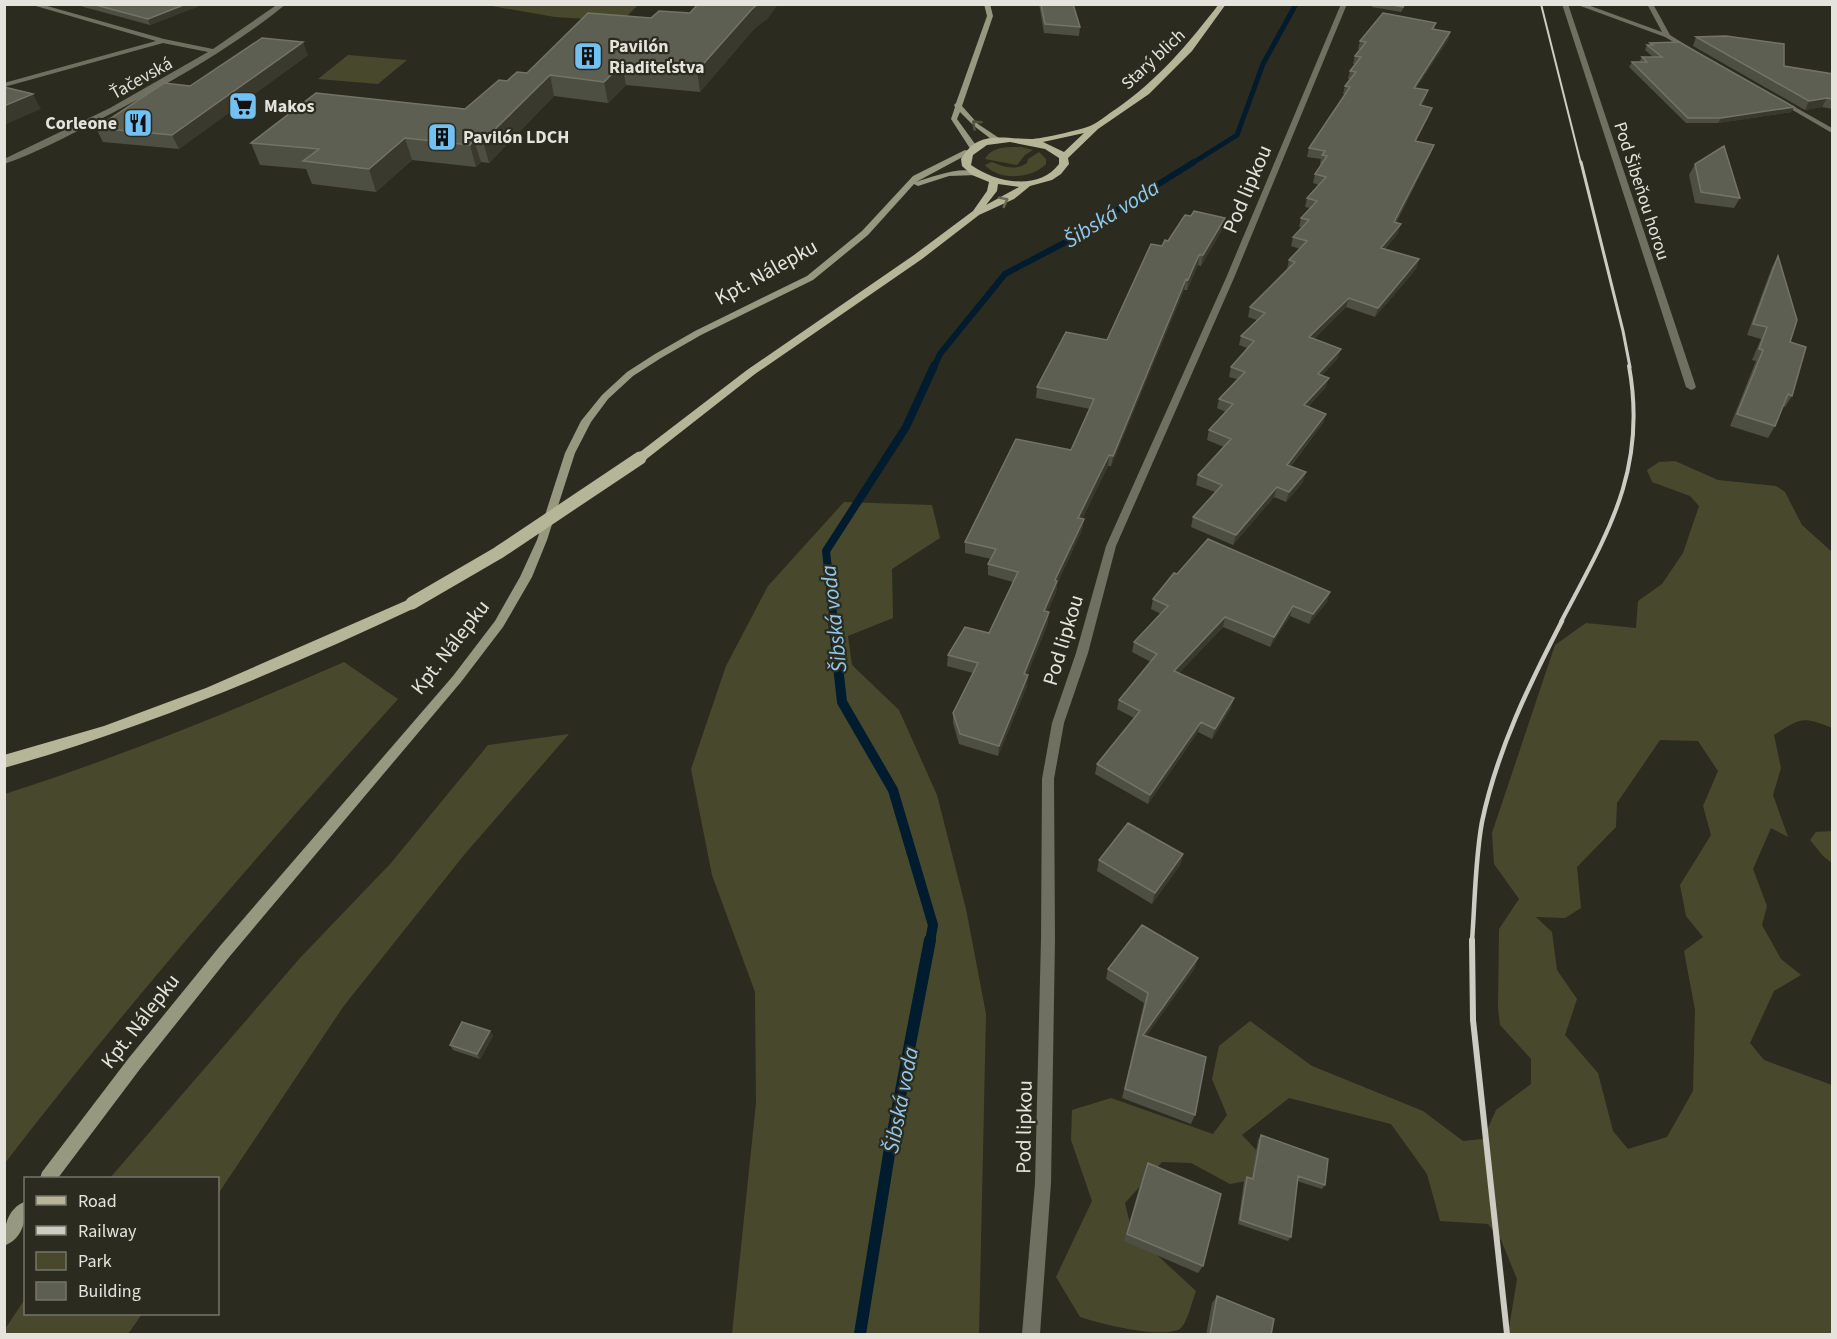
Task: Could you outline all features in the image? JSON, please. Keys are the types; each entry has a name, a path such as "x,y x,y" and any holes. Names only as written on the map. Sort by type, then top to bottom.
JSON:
{"main road":[{"path":"971,150 954,119 990,16 987,4"},
{"name":"Starý blich","path":"1028,183 1052,177 1060,171 1063,158 1095,127 1146,92 1189,50 1223,4"},
{"path":"957,105 976,125 998,140"},
{"name":"Starý blich","path":"1035,141 1095,127"},
{"path":"1028,183 994,181 975,173 967,166 966,159 971,150 998,140 1035,141 1058,152 1063,158"},
{"name":"Kpt. Nálepku","path":"49,1177 134,1064 218,959 457,679 499,624 526,577 542,540 570,453 586,421 605,397 630,375 658,356 698,333 810,278 865,233 916,178 971,150"},
{"name":"Kpt. Nálepku","path":"903,191 929,179 948,174 975,173"},
{"path":"976,213 992,191 994,181"},
{"path":"4,762 52,749 180,706 312,650 412,603 498,553 640,458 751,372 910,263 976,213 1002,203 1019,193 1028,183"},
{"path":"4,1238 24,1212"}],"street":[{"path":"32,4 163,40 214,51"},
{"name":"Ťačevská","path":"4,162 80,129 176,77 283,4"},
{"name":"Pod lipkou","path":"1031,1335 1043,1183 1048,939 1048,779 1058,723 1082,653 1111,546 1230,278 1344,4"},
{"name":"Pod Šibeňou horou","path":"1565,4 1691,387"},
{"path":"1578,4 1667,36 1698,54"},
{"path":"1650,4 1667,36"},
{"name":"Ťačevská","path":"4,86 163,40"},
{"path":"1770,95 1833,131"}],"green space":[{"path":"486,5 638,5 622,21 555,17"},
{"path":"348,55 407,60 378,84 318,79"},
{"path":"1021,147 1033,150 1025,155 1017,165 985,159 996,149"},
{"path":"1039,152 1046,159 1046,164 1033,173 1007,176 998,174 985,165 992,162 1014,168 1027,163 1028,159"},
{"path":"1675,461 1718,480 1776,486 1785,492 1802,525 1832,552 1832,728 1808,720 1796,722 1774,735 1781,768 1773,795 1788,837 1771,828 1753,869 1767,906 1762,925 1781,959 1801,975 1774,991 1750,1043 1764,1060 1832,1085 1832,1334 1508,1334 1517,1279 1501,1240 1488,1224 1440,1221 1427,1174 1391,1124 1289,1098 1242,1135 1261,1155 1257,1179 1230,1184 1191,1163 1162,1162 1125,1203 1132,1232 1196,1291 1183,1326 1171,1332 1145,1331 1116,1327 1080,1317 1056,1277 1092,1201 1071,1140 1072,1110 1111,1098 1213,1134 1227,1115 1212,1079 1219,1046 1250,1021 1312,1066 1423,1111 1463,1141 1483,1139 1496,1110 1531,1084 1531,1059 1500,1025 1498,1008 1499,929 1519,899 1494,864 1492,833 1555,645 1586,623 1636,628 1638,601 1662,584 1683,553 1699,506 1690,496 1652,482 1647,470 1659,462","holes":["1660,740 1698,741 1718,771 1703,806 1711,835 1680,885 1686,916 1703,937 1684,951 1695,1010 1693,1091 1667,1137 1628,1149 1613,1131 1598,1073 1565,1035 1577,999 1557,970 1552,932 1536,917 1565,918 1581,908 1577,867 1616,827 1617,803"]},
{"path":"844,502 932,505 940,538 892,569 893,618 848,636 852,665 899,710 937,795 966,909 986,1014 979,1334 732,1334 756,1103 755,992 712,875 691,769 726,666 768,586"},
{"path":"344,662 398,699 197,927 5,1163 5,794 91,765 176,732"},
{"path":"569,734 464,855 343,1007 219,1193 219,1177 111,1177 300,958 391,863 488,745"},
{"path":"1832,831 1832,863 1810,840 1816,832"},
{"path":"24,1300 24,1315 141,1315 128,1334 5,1334 5,1329"}],"building":[{"path":"92,4 186,4 148,19"},
{"path":"698,4 758,4 697,71 622,64 604,82 550,75 483,141 474,140 470,145 405,138 369,169 303,161 319,149 251,143 316,93 465,109 499,80 507,81 517,72 527,73 588,13 651,18 659,11 690,13"},
{"path":"1041,4 1073,4 1080,27 1045,24"},
{"path":"1387,4 1404,4 1403,7"},
{"path":"1383,13 1436,23 1432,29 1450,32 1414,88 1428,90 1420,105 1432,108 1415,141 1434,145 1394,222 1401,224 1381,248 1419,259 1378,308 1349,298 1309,337 1341,349 1318,374 1329,378 1304,405 1326,414 1287,465 1306,472 1289,492 1277,487 1236,535 1193,517 1222,485 1198,475 1231,439 1209,430 1233,404 1219,399 1245,372 1231,367 1254,341 1241,336 1265,313 1250,307 1295,262 1289,260 1307,241 1293,237 1309,220 1301,218 1317,201 1307,198 1326,177 1315,174 1327,156 1322,155 1325,151 1309,148 1350,87 1345,86 1356,72 1350,71 1361,57 1355,56 1366,42 1360,41"},
{"path":"1726,36 1784,44 1784,66 1833,74 1833,99 1809,101 1696,37"},
{"path":"262,38 303,42 172,135 96,128 164,83 190,86"},
{"path":"1679,42 1794,107 1721,118 1688,118 1632,62 1647,62 1642,57 1662,57 1647,45 1653,45 1650,43"},
{"path":"4,87 33,94 4,106"},
{"path":"1724,146 1740,198 1701,192 1695,164"},
{"path":"1194,211 1225,218 1203,255 1199,255 1188,280 1186,279 1113,456 1109,455 1078,518 1084,519 1055,580 1057,581 1044,611 1049,612 1024,674 1028,675 999,746 960,734 953,713 978,663 948,655 965,627 989,633 1018,572 988,564 996,549 965,542 1016,439 1071,450 1094,399 1037,387 1066,332 1107,340 1151,244 1162,246 1165,240 1168,241 1185,215 1191,216"},
{"path":"1778,256 1797,320 1790,342 1806,347 1792,396 1788,394 1775,426 1737,414 1763,350 1759,349 1767,327 1753,324"},
{"path":"1208,539 1330,592 1313,614 1293,606 1274,637 1225,617 1174,671 1234,698 1215,729 1201,722 1150,795 1097,764 1140,711 1119,700 1157,654 1134,642 1168,606 1153,599 1174,573 1177,574"},
{"path":"1128,823 1183,854 1155,893 1099,860"},
{"path":"1142,925 1198,958 1143,1035 1206,1057 1195,1115 1125,1089 1148,993 1108,969"},
{"path":"462,1022 490,1031 477,1054 450,1045"},
{"path":"1261,1135 1328,1159 1325,1185 1298,1176 1291,1237 1240,1220 1247,1177 1253,1179"},
{"path":"1148,1163 1221,1194 1203,1266 1127,1234"},
{"path":"1217,1296 1274,1319 1271,1335 1210,1335"}],"waterway":[{"name":"Šibská voda","path":"1191,164 1237,135 1263,64 1296,4"},
{"name":"Šibská voda","path":"934,367 940,354 1005,274 1064,243 1194,162"},
{"name":"Šibská voda","path":"834,622 826,551 906,427 934,366"},
{"name":"Šibská voda","path":"833,621 842,702 893,790 933,925 930,941"},
{"name":"Šibská voda","path":"860,1334 890,1148 930,940"}],"railway":[{"path":"1541,4 1581,164"},
{"path":"1581,162 1630,367"},
{"path":"1561,622 1608,530 1628,470 1633,437 1633,403 1629,366"},
{"path":"1472,941 1478,851 1488,795 1515,718 1562,621"},
{"path":"1472,941 1473,1020 1507,1334"}],"place":[{"name":"Pavilón Riaditeľstva","path":"588,56"},
{"name":"Makos","path":"243,106"},
{"name":"Corleone","path":"138,123"},
{"name":"Pavilón LDCH","path":"442,137"}]}
